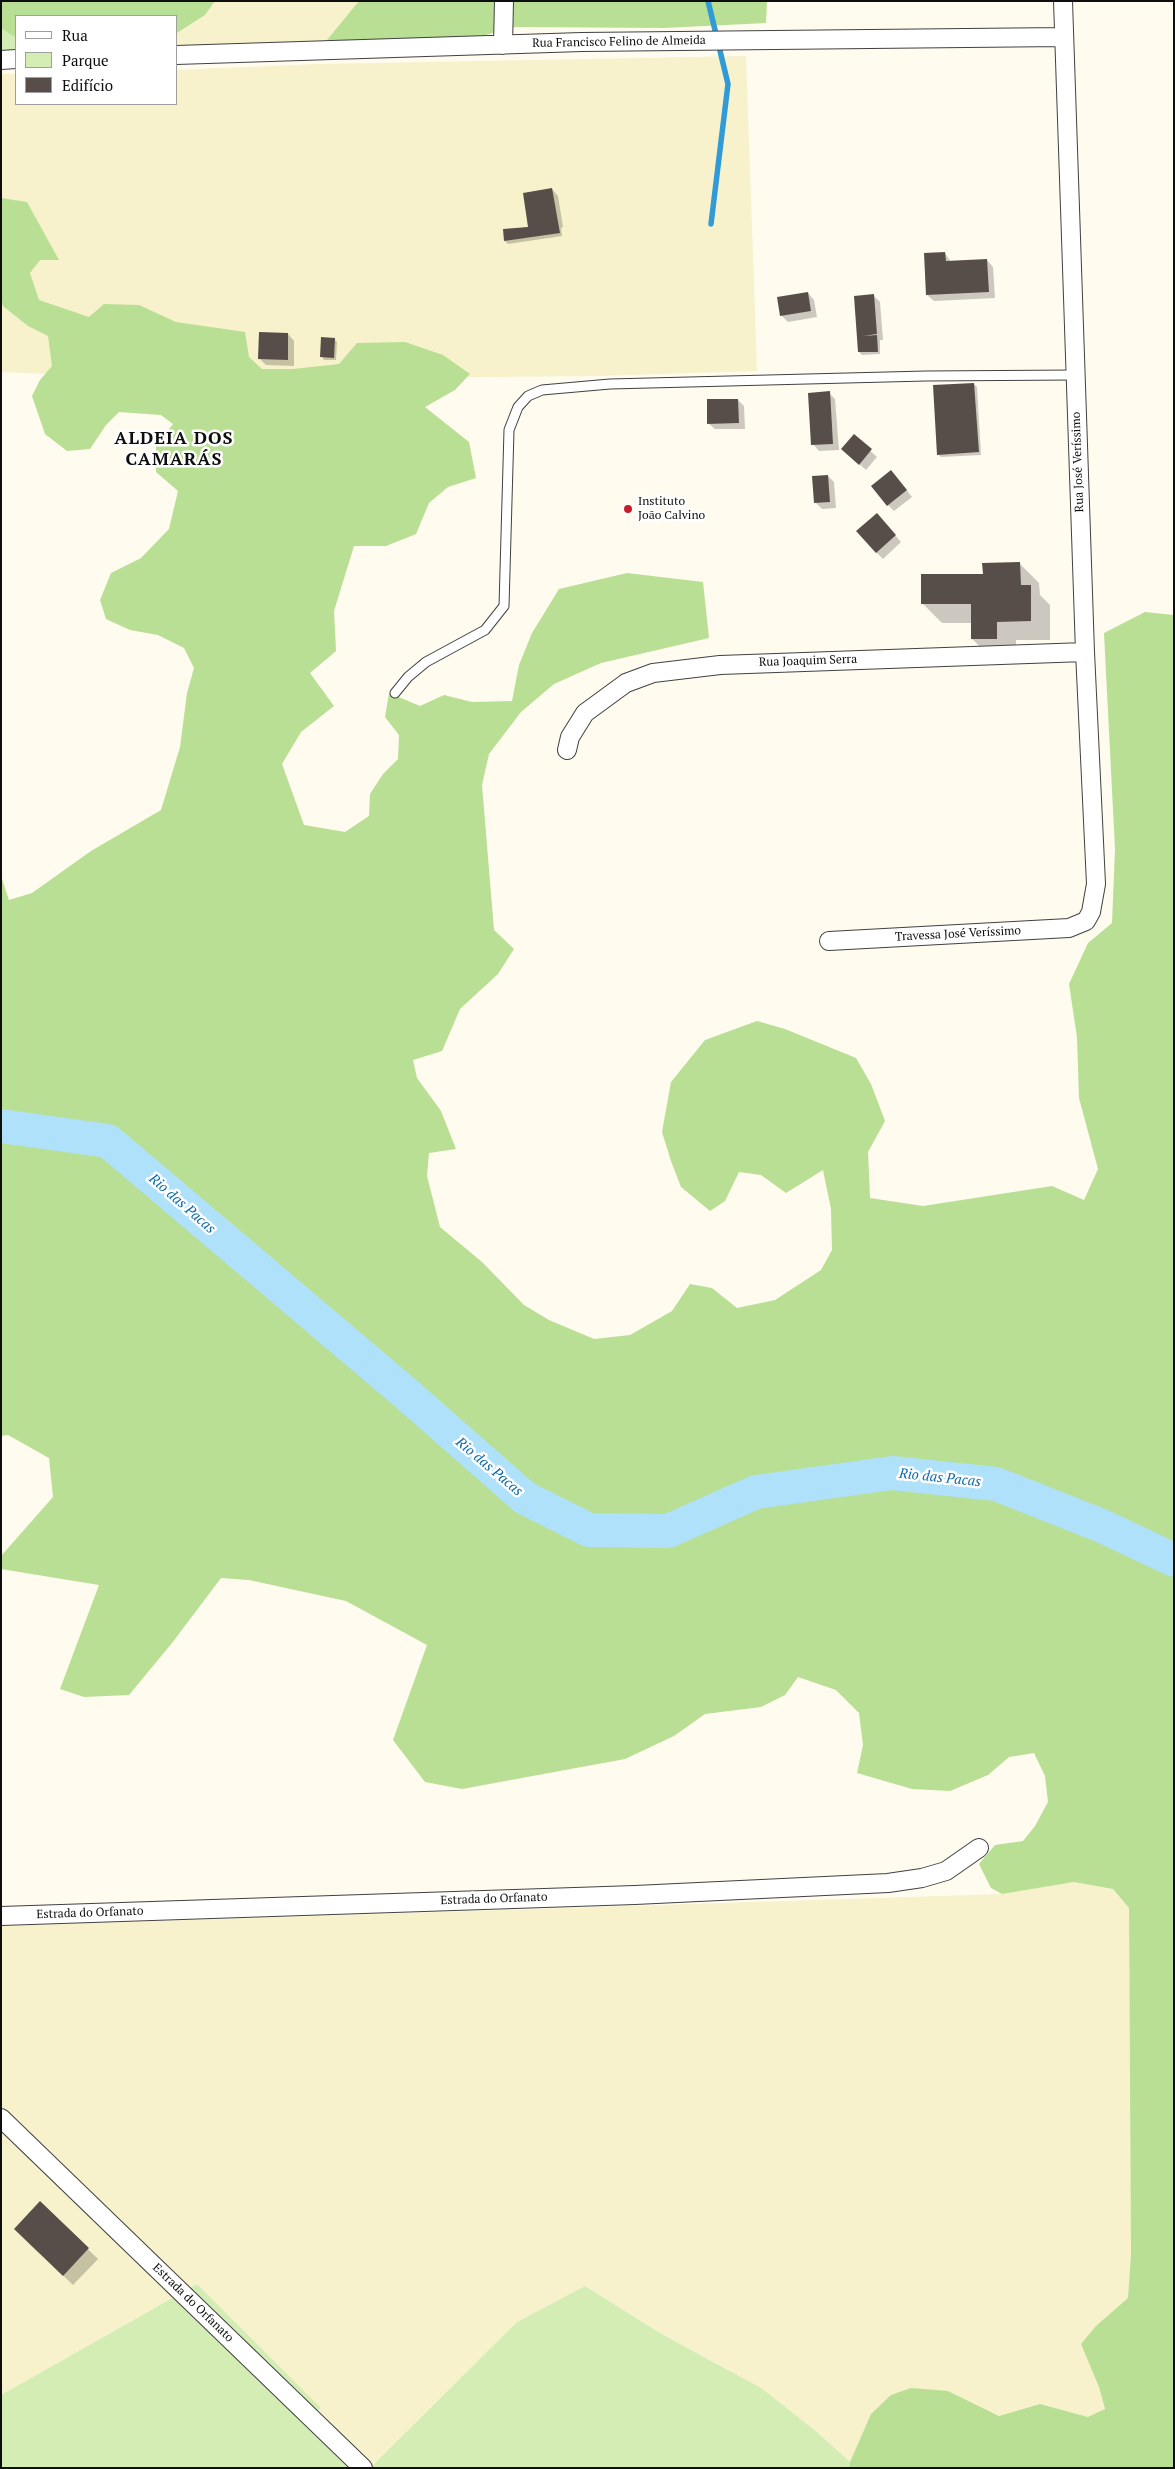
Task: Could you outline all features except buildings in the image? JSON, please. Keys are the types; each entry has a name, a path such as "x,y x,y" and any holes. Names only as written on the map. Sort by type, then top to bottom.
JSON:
{"street":[{"path":"504,1 504,45"},
{"name":"Rua José Veríssimo","path":"1063,1 1062,37 1084,652 1096,884 1091,912 1086,920"},
{"name":"Rua Francisco Felino de Almeida","path":"178,55 582,42 1062,37"},
{"path":"1,60 15,59"},
{"name":"Rua Joaquim Serra","path":"567,750 570,737 585,713 626,683 653,673 720,665 1084,652"},
{"name":"Travessa José Veríssimo","path":"829,941 1059,930 1078,926 1086,920"},
{"name":"Estrada do Orfanato","path":"1,1916 635,1895 888,1883 922,1878 946,1871 979,1848"},
{"name":"Estrada do Orfanato","path":"1,2118 363,2468"}],"lane":[{"path":"395,693 408,677 426,662 485,630 504,606 509,430 518,407 528,396 542,390 610,384 926,376 1074,375"}],"shaded area":[{"path":"215,1 359,1 322,46 178,49 178,32 205,15"},
{"path":"746,56 757,371 601,376 184,380 1,372 1,74 15,74 15,105 178,105 178,70 317,64"},
{"path":"1074,1882 1113,1889 1129,1908 1131,2253 1128,2298 1096,2326 1099,2387 1105,2410 1088,2417 1040,2404 999,2416 948,2391 871,2414 850,2462 818,2433 727,2369 660,2333 585,2286 517,2322 370,2468 308,2421 321,2408 197,2284 1,2395 1,1926 1002,1894"}],"green space":[{"path":"1,1 215,1 205,15 178,32 178,15 15,15 15,37 1,28"},
{"path":"359,1 767,1 766,23 664,28 516,27 478,37 322,46"},
{"path":"1,28 15,37 15,53 1,54"},
{"path":"1,198 27,202 59,260 40,260 30,273 39,300 89,317 104,304 139,305 176,322 245,332 249,357 262,369 293,369 339,364 357,343 405,342 443,355 470,374 455,390 425,407 469,442 476,478 448,487 429,503 416,534 386,546 354,546 334,611 336,651 310,673 334,706 301,732 282,764 304,825 345,832 369,816 370,794 383,774 398,759 399,735 385,717 389,693 420,706 444,695 472,702 512,701 519,665 532,633 559,589 627,573 703,582 709,638 601,663 554,684 521,712 489,754 482,785 494,930 514,949 498,974 460,1009 442,1051 413,1060 417,1078 441,1111 456,1149 429,1153 427,1176 440,1227 482,1262 524,1305 549,1320 594,1339 630,1335 672,1311 690,1284 712,1288 737,1308 775,1300 821,1270 832,1250 831,1209 823,1170 786,1193 761,1175 739,1172 725,1201 710,1211 681,1187 671,1161 662,1132 671,1082 705,1040 757,1021 785,1029 856,1058 871,1084 885,1121 868,1152 870,1198 923,1206 1052,1186 1084,1200 1098,1169 1079,1098 1077,1037 1069,984 1088,943 1112,923 1115,849 1104,633 1145,612 1174,615 1174,2468 850,2468 850,2462 871,2414 891,2395 911,2388 948,2391 999,2416 1040,2404 1088,2417 1105,2409 1099,2387 1081,2344 1096,2326 1128,2298 1131,2253 1129,1908 1113,1889 1074,1882 1002,1894 991,1888 979,1864 995,1845 1023,1841 1035,1826 1048,1802 1045,1776 1034,1753 1009,1757 988,1775 950,1791 912,1789 857,1773 863,1745 859,1713 836,1690 798,1677 785,1695 761,1707 705,1714 674,1736 625,1759 462,1789 425,1782 393,1740 427,1645 346,1601 249,1580 221,1578 172,1643 129,1695 84,1697 60,1689 99,1585 1,1569 1,1556 53,1497 49,1458 8,1435 1,1436 1,876 9,900 32,893 91,851 161,810 180,747 187,693 194,668 184,648 158,635 130,630 106,619 100,600 111,573 141,558 169,529 178,491 156,472 156,445 173,424 161,415 119,412 106,425 90,449 67,451 45,434 32,396 40,380 52,366 48,336 28,326 3,306 1,298"},
{"path":"197,2284 321,2408 308,2420 355,2468 1,2468 1,2395"},
{"path":"585,2286 660,2333 761,2388 818,2433 850,2462 850,2468 370,2468 517,2322"}],"waterway":[{"path":"708,1 728,84 711,224"},
{"name":"Rio das Pacas","path":"1,1126 108,1141 403,1391 525,1498 589,1530 668,1531 756,1492 892,1473 996,1484 1102,1526 1174,1560"}],"place":[{"name":"Instituto João Calvino","path":"628,509"}],"district":[{"name":"ALDEIA DOS CAMARÁS","path":"174,449"}]}
